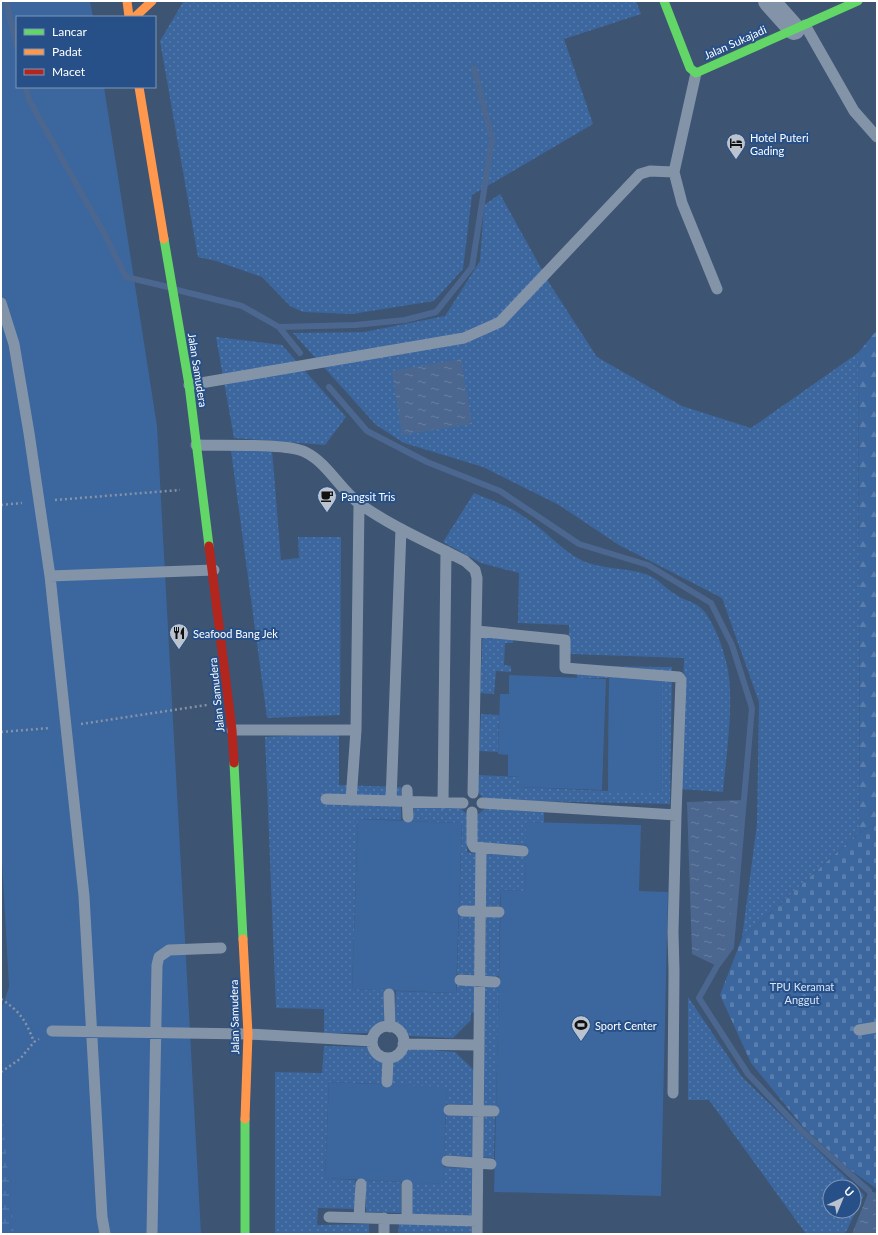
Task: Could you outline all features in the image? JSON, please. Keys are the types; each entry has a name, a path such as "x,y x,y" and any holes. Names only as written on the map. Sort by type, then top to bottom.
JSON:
{"main road":[{"path":"127,1 129,16"},
{"path":"136,16 152,1"},
{"name":"Jalan Sukajadi","path":"664,1 690,68 696,73 858,1"},
{"name":"Jalan Samudera","path":"139,88 189,385 214,570 232,730 248,1034 244,1143 245,1234"}],"street":[{"path":"769,1 799,27"}],"lane":[{"path":"799,27 854,111 877,138"},
{"path":"696,73 674,172 682,203 717,289"},
{"path":"189,385 464,338 479,333 500,322 640,174 650,171 674,172"},
{"path":"1,303 14,344 50,576 84,896 93,1032 102,1216 105,1234"},
{"path":"196,445 287,448 305,452 314,458 359,504 401,528 465,561 474,570 477,578 477,631 473,793"},
{"path":"351,800 356,730 359,504"},
{"path":"391,801 401,528"},
{"path":"443,803 446,551"},
{"path":"50,576 214,570"},
{"path":"477,631 565,640 565,668 679,677 681,680 673,932 673,1093"},
{"path":"232,730 356,730"},
{"path":"473,793 481,798 482,803 477,812 472,812 464,808 464,798 468,794 473,793"},
{"path":"407,796 408,817"},
{"path":"326,799 391,801 407,796 443,803 463,803"},
{"path":"482,803 676,815"},
{"path":"472,812 472,846 480,849 523,851"},
{"path":"477,1234 479,1111 477,1045 481,911 480,849"},
{"path":"463,910 499,912"},
{"path":"152,1234 157,965 159,957 169,950 221,948"},
{"path":"460,980 495,982"},
{"path":"389,994 390,1027"},
{"path":"390,1027 400,1033 403,1044 399,1054 388,1058 376,1053 372,1041 375,1033 382,1028 390,1027"},
{"path":"859,1030 877,1027"},
{"path":"52,1031 248,1034 372,1041"},
{"path":"403,1044 477,1045"},
{"path":"387,1082 388,1058"},
{"path":"449,1110 494,1111"},
{"path":"447,1161 492,1164"},
{"path":"360,1218 361,1184"},
{"path":"407,1185 407,1219"},
{"path":"329,1217 477,1221"},
{"path":"384,1218 384,1234"}],"path":[{"path":"1,505 202,488"},
{"path":"1,732 66,726 229,702"},
{"path":"1,998 15,1008 27,1023 34,1042"},
{"path":"1,1072 20,1059 34,1042 52,1031"}],"green space":[{"path":"1,1 90,1 93,16 16,16 16,88 104,88 157,426 201,1234 14,1234 1,1101 1,1011 9,987 1,844"},
{"path":"636,1 641,14 564,39 593,124 472,195 463,269 434,301 352,314 303,312 290,306 262,277 216,261 198,257 160,41 183,2"},
{"path":"500,194 551,286 597,357 682,406 751,428 858,353 860,832 742,938 757,824 759,702 722,598 619,545 559,505 483,467 404,443 376,425 293,333 364,332 445,316 480,261 484,205"},
{"path":"877,330 877,823 860,832 858,353"},
{"path":"216,337 282,345 346,417 325,445 234,438"},
{"path":"272,450 281,560 299,558 298,537 341,537 340,715 267,718 231,451"},
{"path":"474,493 518,512 567,551 583,561 599,566 640,572 648,575 656,579 671,592 700,607 708,616 720,642 729,677 730,720 723,792 680,789 684,658 569,654 569,625 518,623 519,573 481,563 443,542"},
{"path":"483,631 513,632 513,643 505,643 504,665 511,666 511,672 496,671 494,694 480,693"},
{"path":"577,666 672,667 670,804 485,800 477,791 479,775 520,777 520,787 608,791 609,678 577,678"},
{"path":"509,675 606,679 602,790 520,787 520,777 508,776 508,755 498,754 498,752 500,694 509,694"},
{"path":"609,678 662,679 662,791 608,791"},
{"path":"481,714 499,715 498,752 479,751"},
{"path":"339,733 339,785 401,787 401,820 358,819 352,989 384,990 384,1020 367,1033 324,1033 324,1009 276,1008 265,737"},
{"path":"488,806 544,810 544,823 526,822 526,845 476,843 476,816"},
{"path":"414,807 459,807 469,816 467,852 477,854 478,906 459,906 462,823 413,821"},
{"path":"358,819 462,823 456,993 352,989"},
{"name":"Sport Center","path":"526,822 641,825 639,891 668,892 661,1196 494,1192 501,890 525,891"},
{"name":"TPU Keramat Anggut","path":"877,823 877,1189 849,1169 804,1128 751,1063 720,995 742,938 860,832"},
{"path":"486,854 526,855 525,891 501,890 500,906 485,906"},
{"path":"459,915 478,915 476,975 457,974"},
{"path":"486,916 500,917 499,976 485,976"},
{"path":"457,984 476,985 476,1012 471,1013 471,1020 453,1038 409,1036 394,1020 396,991 456,993"},
{"path":"485,985 499,986 496,1107 483,1107"},
{"path":"1,989 29,1234 1,1234"},
{"path":"688,997 742,1077 847,1179 822,1179 822,1219 852,1219 845,1234 806,1234 709,1100 688,1100"},
{"path":"324,1046 368,1047 384,1064 382,1084 329,1082 325,1178 355,1180 355,1209 318,1208 317,1225 369,1224 369,1234 275,1234 275,1072 322,1073"},
{"path":"409,1048 455,1052 475,1071 473,1105 446,1104 447,1088 391,1085 391,1065"},
{"path":"329,1082 447,1087 443,1184 325,1178"},
{"path":"446,1113 473,1116 473,1157 444,1155"},
{"path":"484,1116 495,1117 494,1158 481,1157"},
{"path":"443,1167 473,1168 472,1215 412,1214 412,1182 443,1184"},
{"path":"366,1180 401,1182 401,1213 366,1212"},
{"path":"399,1224 471,1226 471,1234 398,1234"}],"water":[{"path":"461,359 472,424 402,435 392,371"},
{"path":"744,800 731,947 717,966 692,954 687,802"},
{"path":"869,1191 877,1193 877,1234 852,1234 858,1219 862,1219 862,1209"}],"waterway":[{"path":"6,1 16,44"},
{"path":"279,327 355,325 405,320 436,312 472,267 492,139 474,68"},
{"path":"26,88 29,100 105,235 126,277 168,287"},
{"path":"177,290 242,306 279,327 300,353"},
{"path":"329,387 367,431 427,462 500,491 579,544 648,565 711,603 732,645 752,708 731,947 717,966 699,998 748,1074 802,1131 869,1191"}],"traffic: fast":[{"path":"664,1 690,68 696,73 858,1"},
{"path":"164,239 189,385 209,546"},
{"path":"234,763 243,939"},
{"path":"245,1119 245,1234"}],"traffic: slow":[{"path":"127,1 129,16"},
{"path":"136,16 152,1"},
{"path":"139,88 164,239"},
{"path":"243,939 248,1034 245,1119"}],"traffic: jam":[{"path":"209,546 232,730 234,763"}],"place":[{"name":"Hotel Puteri Gading","path":"736,160"},
{"name":"Pangsit Tris","path":"327,513"},
{"name":"Seafood Bang Jek","path":"179,650"},
{"name":"Sport Center","path":"581,1042"}]}
